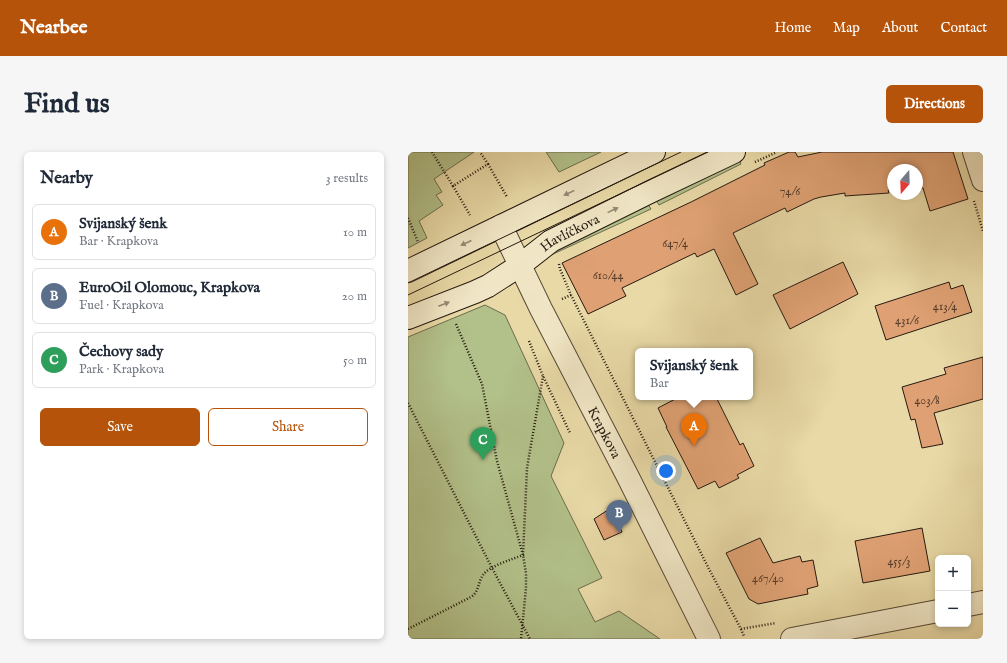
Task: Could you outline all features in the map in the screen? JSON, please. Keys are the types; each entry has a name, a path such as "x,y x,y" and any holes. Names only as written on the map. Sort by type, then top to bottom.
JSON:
{"street":[{"path":"408,271 654,152"},
{"path":"974,152 983,180"},
{"name":"Havlíčkova","path":"408,318 488,286 519,266 551,241 644,195 742,158"},
{"name":"Krapkova","path":"501,226 519,266 709,639"},
{"path":"971,604 983,602"},
{"path":"792,639 935,611"}],"path":[{"path":"432,152 471,217"},
{"path":"480,152 508,198"},
{"path":"742,158 777,152"},
{"path":"453,186 488,164"},
{"path":"408,218 419,243"},
{"path":"559,262 560,269 572,295 744,636"},
{"path":"558,301 572,295"},
{"path":"455,321 482,384 497,461 523,555 526,573 526,588 521,639"},
{"path":"529,340 543,376 570,433"},
{"path":"523,555 527,468 543,376"},
{"path":"408,403 530,639"},
{"path":"408,629 474,595 483,574 492,568 523,555"},
{"path":"741,629 779,622"}],"green space":[{"path":"408,152 474,152 434,179 442,192 436,195 443,205 419,221 427,238 408,248"},
{"path":"546,152 601,152 559,172"},
{"path":"738,157 741,164 659,205 654,197"},
{"path":"646,201 651,209 551,255 552,250"},
{"path":"485,305 505,315 564,443 551,476 602,578 578,589 595,622 619,611 660,639 408,639 408,337"}],"building":[{"path":"789,152 795,152 798,157 822,152 953,152 968,199 930,211 923,188 923,164 887,164 887,193 845,196 845,193 821,197 787,212 785,208 733,233 758,284 736,295 714,249 697,257 695,253 622,288 626,296 588,314 562,263 691,202 765,165 764,163"},
{"path":"843,262 858,294 790,329 773,295"},
{"path":"949,282 951,289 963,285 972,312 886,340 875,306"},
{"path":"983,357 983,399 934,413 943,444 922,448 915,419 911,420 902,387 946,374 944,368"},
{"path":"673,400 718,400 740,445 743,443 754,466 737,475 739,478 719,488 715,481 698,489 666,427 658,408"},
{"path":"611,508 622,532 604,540 594,519"},
{"path":"922,528 930,571 863,583 855,541"},
{"path":"760,538 773,563 800,556 802,562 813,560 818,586 807,589 808,594 758,604 749,599 726,553"}],"tram line":[{"path":"408,283 681,152"},
{"path":"408,295 708,152"}],"place":[{"name":"Svijanský šenk","path":"694,446"},
{"name":"Čechovy sady","path":"483,460"},
{"name":"EuroOil Olomouc, Krapkova","path":"619,533"}]}
